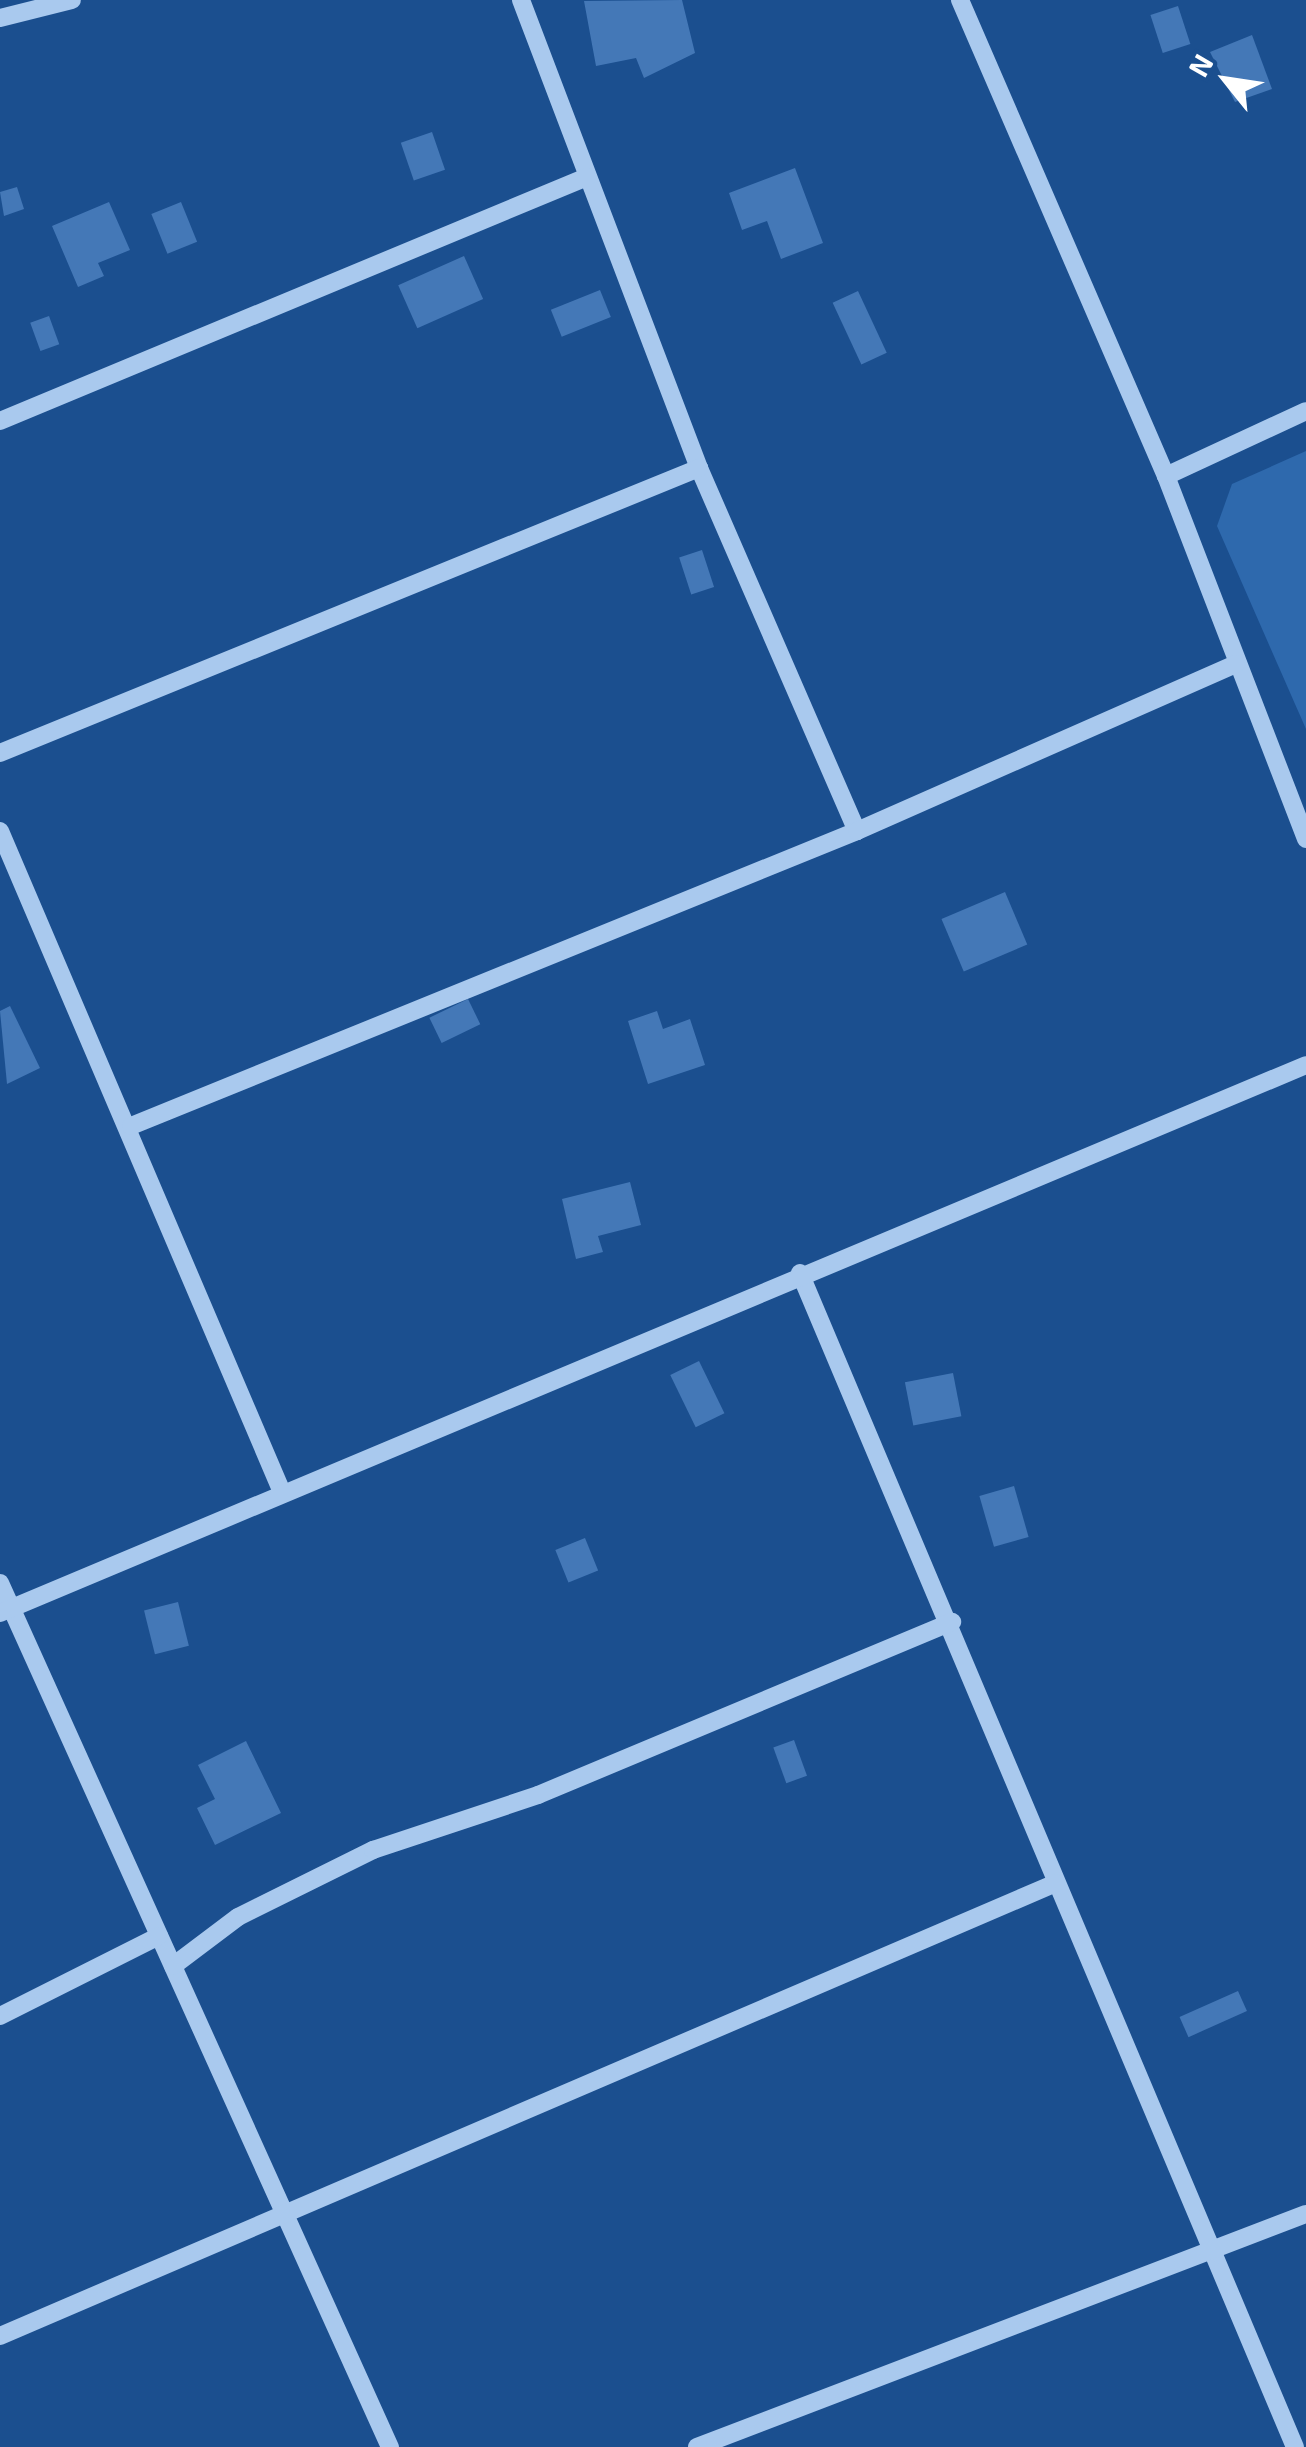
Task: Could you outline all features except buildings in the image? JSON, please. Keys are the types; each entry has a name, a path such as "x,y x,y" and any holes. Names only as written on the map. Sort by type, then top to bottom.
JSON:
{"street":[{"path":"0,18 72,0"},
{"path":"521,0 699,468 857,830"},
{"path":"960,0 1166,476 1306,839"},
{"path":"0,421 587,177"},
{"path":"1166,476 1306,411"},
{"path":"0,753 699,468"},
{"path":"132,1126 857,830 1236,664"},
{"path":"0,832 132,1126 282,1492"},
{"path":"5,1611 800,1272 1306,1065"},
{"path":"800,1272 952,1622 1056,1883 1294,2447"},
{"path":"0,1583 5,1611 173,1966 390,2447"},
{"path":"173,1966 238,1917 373,1850 538,1795 952,1622"},
{"path":"0,2336 1056,1883"},
{"path":"0,2016 159,1936"},
{"path":"696,2447 1306,2214"}],"shaded area":[{"path":"1306,451 1306,729 1217,526 1232,484"}]}
